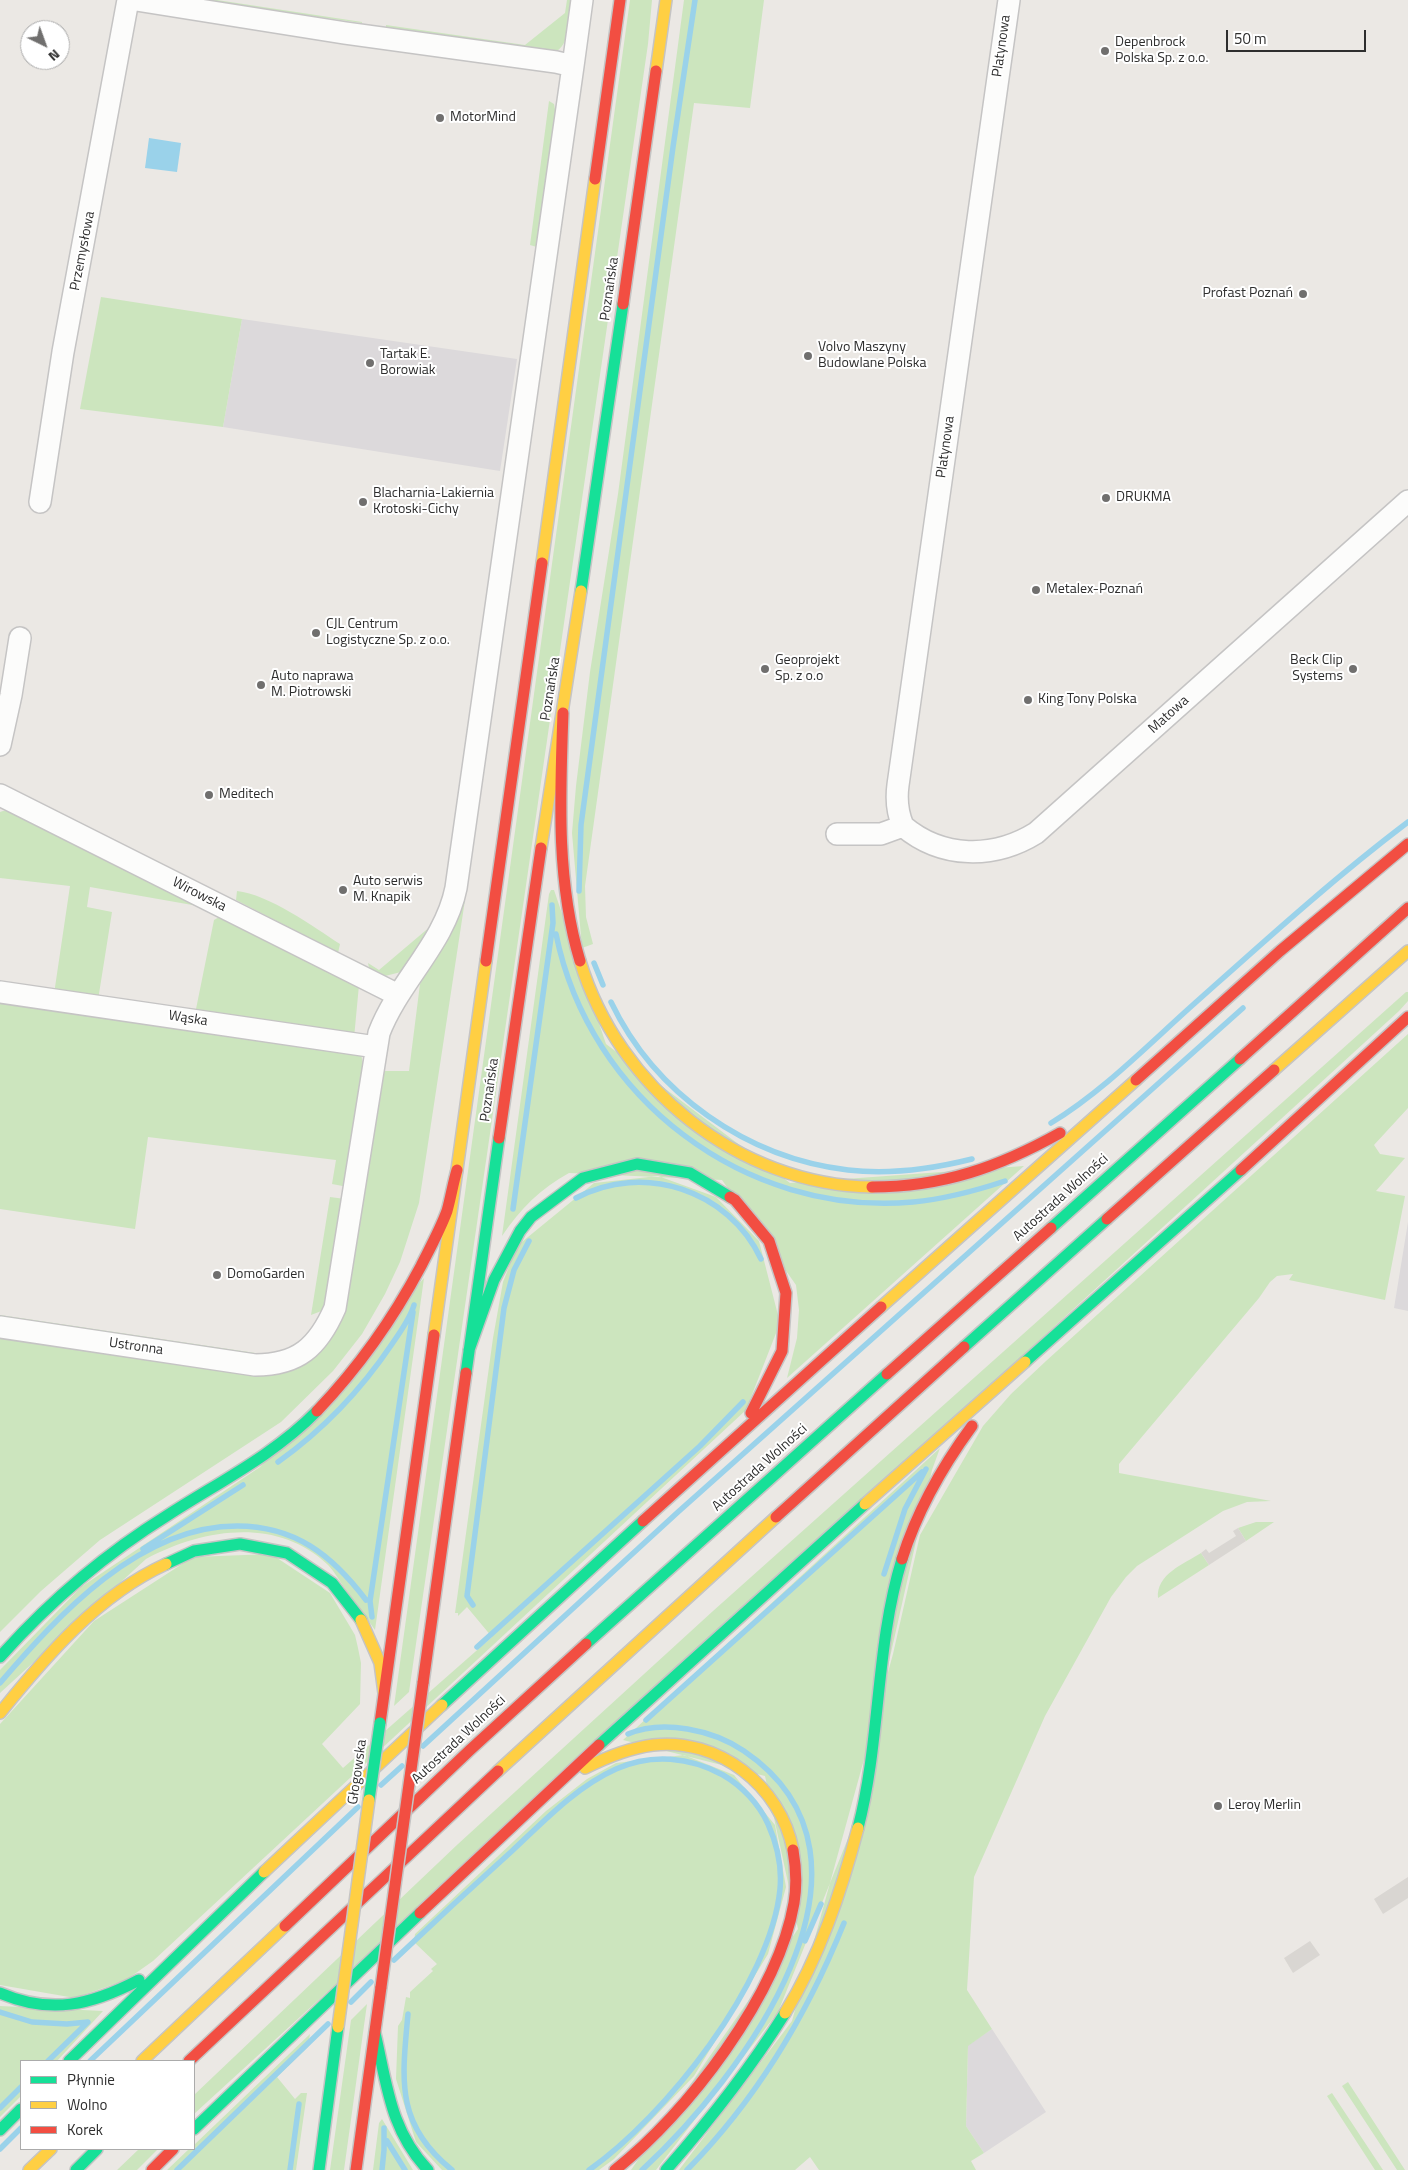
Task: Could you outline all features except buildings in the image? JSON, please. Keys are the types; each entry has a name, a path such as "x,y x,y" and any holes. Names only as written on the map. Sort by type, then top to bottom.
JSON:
{"main road":[{"name":"Poznańska","path":"428,1378 620,0"},
{"name":"Poznańska","path":"375,2034 522,970 599,475 666,0"},
{"path":"562,713 559,811 565,888 571,928 586,979 608,1029 638,1072 676,1112 701,1131 754,1160 807,1178 838,1185 900,1187 957,1178 1010,1160 1067,1130 1116,1097"},
{"path":"70,2060 174,1957 440,1706 1116,1097 1328,910 1408,844"},
{"name":"Autostrada Wolności","path":"143,2060 420,1797 634,1600 1408,908"},
{"path":"190,2060 513,1756 760,1529 1408,952"},
{"path":"195,2128 416,1915 796,1565 1014,1374 1294,1123 1408,1017"},
{"path":"468,1350 510,1246 530,1218 552,1196 583,1177 608,1168 638,1165 669,1168 713,1184 744,1207 767,1235 782,1269 787,1291 788,1317 782,1348 767,1388 746,1420 711,1460"},
{"path":"0,1657 35,1620 94,1566 146,1529 269,1452 301,1427 336,1393 366,1356 405,1295 440,1228 457,1170"},
{"path":"666,2170 718,2112 755,2062 784,2016 825,1932 846,1873 862,1817 874,1750 889,1616 899,1568 911,1532 929,1493 952,1453 1014,1374"},
{"name":"Głogowska","path":"319,2170 428,1378"},
{"path":"0,1713 57,1646 123,1588 152,1569 178,1556 191,1551 229,1544 253,1544 282,1551 311,1566 334,1585 354,1609 369,1636 380,1667 384,1693"},
{"path":"543,1797 571,1775 611,1755 631,1748 662,1743 686,1745 720,1756 749,1774 767,1793 780,1812 791,1841 795,1865 793,1906 781,1947 757,1998 701,2082 643,2147 615,2170"},
{"path":"0,1993 17,2000 50,2006 90,2002 118,1992 174,1957"},
{"path":"356,2170 375,2034"},
{"path":"375,2034 392,2112 408,2147 428,2170"},
{"path":"0,2130 20,2110"},
{"path":"30,2170 50,2150"},
{"path":"76,2170 96,2150"},
{"path":"152,2170 172,2150"}],"street":[{"name":"Przemysłowa","path":"40,502 63,352 128,0"},
{"path":"136,0 345,34 556,62 573,66"},
{"path":"376,1047 385,1019 446,922 456,888 512,509 582,0"},
{"name":"Platynowa","path":"903,826 898,814 896,799 1009,0"},
{"name":"Matowa","path":"903,826 911,833 933,843 976,852 1006,848 1036,833 1408,501"},
{"path":"0,745 11,695 20,638"},
{"name":"Wirowska","path":"0,795 398,996"},
{"path":"837,834 881,834 903,826"},
{"name":"Wąska","path":"0,992 376,1047"},
{"name":"Ustronna","path":"0,1327 255,1365 273,1365 289,1361 311,1346 320,1336 334,1308 376,1047"}],"shaded area":[{"name":"Tartak E. Borowiak","path":"242,319 517,359 500,471 223,427"},
{"path":"1408,1222 1408,1311 1394,1308"},
{"path":"1238,1528 1246,1541 1209,1565 1201,1553 1206,1549 1209,1553 1236,1536 1233,1531"},
{"path":"1408,1877 1408,1898 1383,1914 1374,1899"},
{"path":"1310,1941 1320,1955 1293,1973 1284,1958"},
{"path":"992,2029 1046,2112 984,2153 966,2126 968,2045"}],"green space":[{"path":"194,0 217,0 362,23"},
{"path":"567,0 571,0 567,35 562,47 557,51 386,28 386,25 525,45 565,13"},
{"path":"630,0 652,0 648,44 409,1692 394,1706"},
{"path":"684,0 764,0 750,108 694,103 585,886 586,917 593,944 582,948 572,833 576,786 590,672 618,494"},
{"path":"549,101 554,104 556,115 537,247 530,245"},
{"path":"101,297 242,319 223,427 80,409"},
{"path":"8,811 203,908 203,910 198,906 90,887 87,907 112,912 98,1000 54,994 70,886 0,878 0,812"},
{"path":"551,890 554,890 606,1044 790,1183 1024,1166 787,1378 797,1338 799,1310 796,1285 722,1180 569,1173 540,1192 516,1217 502,1236"},
{"path":"237,891 263,898 304,921 340,944 338,953 236,900"},
{"path":"465,900 419,1203 400,1262 385,1294 362,1334 333,1371 281,1422 100,1540 41,1591 0,1632 0,1333 253,1371 312,1357 380,1071 409,1071 420,984"},
{"path":"221,916 359,985 354,1038 195,1014 214,920"},
{"path":"438,920 401,972 385,976 369,968 368,963 379,970"},
{"path":"1408,992 1408,1001 1399,1011 195,2113 195,2094 458,1844 713,1611"},
{"path":"0,997 361,1054 363,1064 348,1187 332,1184 336,1160 148,1137 135,1229 0,1209"},
{"path":"1408,1034 1408,1108 1374,1145 1380,1154 1405,1158 1376,1191 1405,1196 1385,1300 1289,1280 1293,1274 1277,1276 1119,1464 1119,1473 1271,1501 1247,1502 1223,1511 1137,1566 1126,1577 1111,1597 1045,1716 974,1877 967,1990 992,2029 968,2046 966,2126 984,2153 971,2161 976,2170 819,2170 810,2157 795,2170 679,2170 792,2021 893,1654 920,1535 983,1426 1011,1394 1046,1361"},
{"path":"658,1176 716,1197 759,1241 780,1323 746,1410 153,1961 126,1980 75,1998 0,1985 0,1724 94,1621 193,1557 271,1554 330,1593 355,1635 361,1663 360,1704 322,1744 343,1768 492,1637 467,1607 458,1616 458,1613 455,1613 493,1338 503,1282 517,1246 594,1183"},
{"path":"330,1197 345,1199 324,1310 311,1315"},
{"path":"424,1278 375,1630 330,1567 308,1549 286,1539 263,1534 239,1532 215,1535 191,1540 146,1559 0,1693 0,1670 81,1587 260,1467"},
{"path":"0,1315 282,1357 273,1358 0,1320"},
{"path":"940,1448 932,1470 851,1831 778,2012 656,2170 631,2170 798,1929 765,1776 623,1740"},
{"path":"1256,1522 1274,1522 1246,1541 1238,1528"},
{"path":"1201,1553 1209,1565 1158,1598 1161,1582 1166,1576"},
{"path":"684,1755 734,1775 775,1825 786,1887 768,1954 694,2076 614,2159 599,2170 442,2170 416,2142 396,2079 398,2026 402,2020 406,1997 410,1998 410,1992 433,1971 431,1969 437,1964 414,1942 415,1934 546,1811 587,1779 616,1763"},
{"path":"367,2004 344,2170 330,2170 351,2020"},
{"path":"0,2006 103,2011 58,2060 20,2060 20,2097 0,2117"},
{"path":"310,2034 308,2047 277,2077 295,2099 301,2093 307,2093 296,2170 167,2170 188,2150 195,2150 195,2144"},
{"path":"1348,2082 1405,2170 1397,2170 1342,2086"},
{"path":"1332,2093 1383,2170 1375,2170 1327,2096"},
{"path":"382,2119 413,2170 373,2170 379,2123"},
{"path":"138,2150 157,2150 137,2170 117,2170"}],"water":[{"path":"149,138 181,143 177,172 145,168"}],"waterway":[{"path":"579,891 581,825 673,147 695,0"},
{"path":"1051,1123 1104,1085 1295,915 1408,822"},
{"path":"513,1209 553,923 552,905"},
{"path":"556,934 574,993 602,1047 639,1095 684,1135 735,1167 791,1190 851,1202 925,1201 960,1194 1005,1181"},
{"path":"594,963 603,985"},
{"path":"611,1002 630,1035 652,1065 679,1092 708,1116 740,1136 775,1152 811,1163 848,1170 879,1172 942,1166 972,1159"},
{"path":"423,1746 678,1512 1243,1008"},
{"path":"576,1198 602,1187 629,1183 656,1183 682,1189 706,1200 728,1215 747,1235 761,1259"},
{"path":"473,1605 467,1596 504,1308 514,1270 529,1241"},
{"path":"278,1462 326,1423 354,1393 398,1335 414,1305"},
{"path":"372,1617 370,1601 413,1312"},
{"path":"477,1647 700,1446 743,1402"},
{"path":"884,1574 905,1509 926,1469"},
{"path":"646,1720 922,1472"},
{"path":"143,1549 243,1485"},
{"path":"0,1683 48,1629 104,1579 135,1557 167,1541 201,1530 237,1526 258,1527 277,1531 294,1538 310,1546 340,1569 366,1600"},
{"path":"628,1734 657,1727 688,1729 718,1737 744,1751 790,1797 810,1850 809,1907 790,1967 760,2026 722,2081 681,2130 642,2170"},
{"path":"394,1960 561,1806 587,1785 616,1769 630,1764 657,1759 684,1761 697,1764 723,1775 737,1784 749,1796 760,1809 771,1832 778,1856 780,1872 780,1889 772,1926 757,1965 736,2005 710,2045 680,2083 650,2117 619,2147 589,2170"},
{"path":"381,1785 402,1766"},
{"path":"91,2060 358,1807"},
{"path":"805,1941 821,1904"},
{"path":"687,2170 736,2114 778,2054 814,1990 844,1923"},
{"path":"351,2002 371,1982"},
{"path":"0,2012 32,2022 67,2024 88,2022 49,2060"},
{"path":"408,2014 404,2080 406,2100 411,2118 420,2136 433,2153 452,2170"},
{"path":"177,2170 328,2024"},
{"path":"0,2108 20,2088"},
{"path":"290,2170 299,2104"},
{"path":"382,2170 384,2128"},
{"path":"0,2149 20,2129"},
{"path":"387,2141 405,2170"}],"traffic: fast":[{"path":"581,591 623,304"},
{"path":"1051,1228 1240,1059"},
{"path":"466,1373 499,1138"},
{"path":"469,1350 494,1280 520,1231 531,1217 583,1178 637,1164 690,1173 730,1197"},
{"path":"1025,1362 1241,1170"},
{"path":"964,1347 1107,1219"},
{"path":"586,1644 887,1374"},
{"path":"0,1657 58,1598 100,1563 145,1530 264,1455 317,1411"},
{"path":"599,1745 865,1504"},
{"path":"442,1705 643,1521"},
{"path":"166,1564 194,1551 240,1544 287,1553 332,1583 361,1620"},
{"path":"858,1828 871,1761 887,1626 893,1592 902,1559"},
{"path":"369,1800 380,1723"},
{"path":"70,2060 264,1872"},
{"path":"195,2128 420,1913"},
{"path":"0,1993 36,2004 71,2004 104,1996 139,1980"},
{"path":"666,2170 729,2094 785,2013"},
{"path":"319,2170 338,2027"},
{"path":"375,2033 387,2088 398,2123 415,2155 428,2170"},
{"path":"0,2130 20,2110"},
{"path":"76,2170 96,2150"}],"traffic: slow":[{"path":"656,71 666,0"},
{"path":"542,563 595,179"},
{"path":"541,848 581,591"},
{"path":"1274,1070 1408,951"},
{"path":"434,1335 486,961"},
{"path":"580,961 598,1007 623,1049 654,1087 690,1120 731,1148 775,1169 823,1182 872,1187"},
{"path":"881,1307 1136,1080"},
{"path":"865,1504 1025,1362"},
{"path":"498,1771 776,1517"},
{"path":"0,1713 55,1649 96,1610 118,1592 166,1564"},
{"path":"361,1620 380,1663 384,1693"},
{"path":"264,1872 442,1705"},
{"path":"585,1768 618,1754 644,1746 677,1745 701,1749 723,1758 743,1770 761,1787 775,1805 786,1827 793,1850"},
{"path":"338,2027 369,1800"},
{"path":"785,2013 819,1946 837,1900 858,1828"},
{"path":"143,2060 285,1926"},
{"path":"29,2170 50,2150"}],"traffic: jam":[{"path":"595,179 620,0"},
{"path":"623,304 656,71"},
{"path":"486,961 542,563"},
{"path":"563,713 561,776 563,869 572,931 580,961"},
{"path":"1136,1080 1280,951 1408,844"},
{"path":"499,1138 541,848"},
{"path":"1240,1059 1408,908"},
{"path":"1241,1170 1408,1017"},
{"path":"1107,1219 1274,1070"},
{"path":"872,1187 923,1183 970,1173 1015,1156 1060,1133"},
{"path":"317,1411 361,1360 399,1305 444,1218 457,1170"},
{"path":"730,1197 735,1200 769,1241 786,1293 782,1351 751,1413"},
{"path":"887,1374 1051,1228"},
{"path":"643,1521 881,1307"},
{"path":"380,1723 434,1335"},
{"path":"776,1517 964,1347"},
{"path":"423,1683 466,1373"},
{"path":"902,1559 915,1524 931,1490 972,1426"},
{"path":"285,1926 470,1750 586,1644"},
{"path":"381,1987 423,1683"},
{"path":"420,1913 599,1745"},
{"path":"190,2060 498,1771"},
{"path":"615,2170 671,2118 726,2050 749,2013 769,1976 785,1939 795,1896 796,1876 793,1850"},
{"path":"356,2170 381,1987"},
{"path":"152,2170 172,2150"}],"place":[{"name":"Depenbrock Polska Sp. z o.o.","path":"1105,51"},
{"name":"MotorMind","path":"440,118"},
{"name":"Profast Poznań","path":"1303,294"},
{"name":"Volvo Maszyny Budowlane Polska","path":"808,356"},
{"name":"Tartak E. Borowiak","path":"370,363"},
{"name":"DRUKMA","path":"1106,498"},
{"name":"Blacharnia-Lakiernia Krotoski-Cichy","path":"363,502"},
{"name":"Metalex-Poznań","path":"1036,590"},
{"name":"CJL Centrum Logistyczne Sp. z o.o.","path":"316,633"},
{"name":"Geoprojekt Sp. z o.o","path":"765,669"},
{"name":"Beck Clip Systems","path":"1353,669"},
{"name":"Auto naprawa M. Piotrowski","path":"261,685"},
{"name":"King Tony Polska","path":"1028,700"},
{"name":"Meditech","path":"209,795"},
{"name":"Auto serwis M. Knapik","path":"343,890"},
{"name":"DomoGarden","path":"217,1275"},
{"name":"Leroy Merlin","path":"1218,1806"}]}
